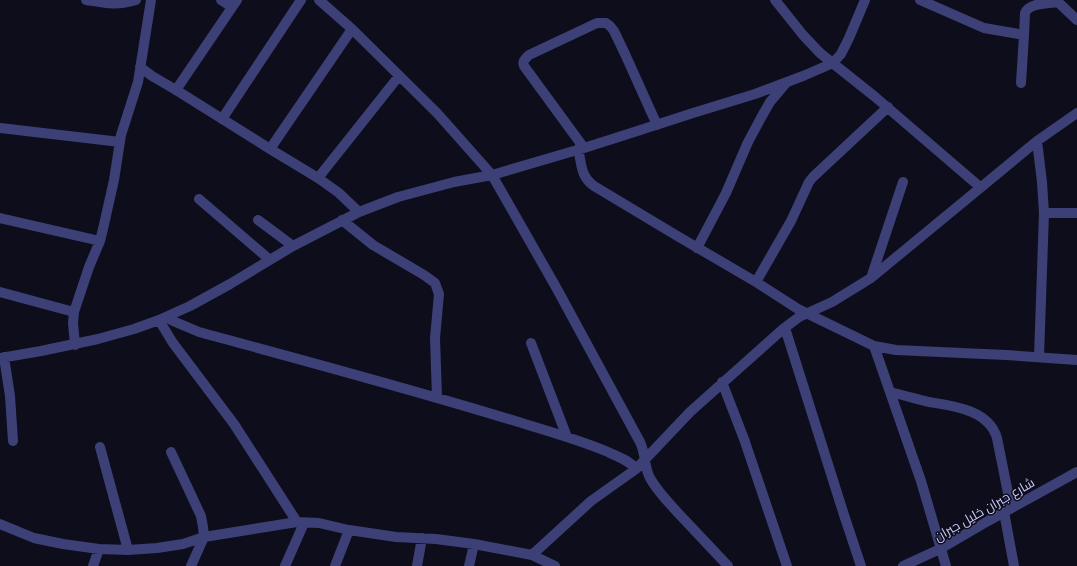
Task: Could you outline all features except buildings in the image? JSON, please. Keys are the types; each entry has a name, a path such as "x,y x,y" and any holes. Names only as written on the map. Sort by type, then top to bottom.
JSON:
{"street":[{"path":"86,0 125,3 136,0"},
{"path":"75,344 73,322 74,312 89,267 100,242 114,180 121,135 138,82 151,0"},
{"path":"176,90 235,3 221,0"},
{"path":"222,119 301,0"},
{"path":"319,0 352,29 437,113 492,175 558,289 640,442 644,452 647,472 654,485 728,566"},
{"path":"776,0 803,36 820,53 888,107 980,187"},
{"path":"13,441 10,396 2,357 41,352 75,344 134,329 162,318 210,296 293,246 342,220 398,197 454,182 492,175 755,94 803,76 833,63 841,54 865,0"},
{"path":"920,0 984,28 1024,35"},
{"path":"1021,83 1026,10 1035,5 1059,1 1077,20"},
{"path":"657,125 614,31 606,23 597,23 525,58 523,63 524,66 581,148 583,173 588,182 807,314 874,346 896,350 1077,360"},
{"path":"270,149 352,29"},
{"path":"140,67 152,76 318,178 339,193 359,212"},
{"path":"318,178 399,76"},
{"path":"697,248 726,193 748,142 762,116 770,102 787,82"},
{"path":"756,282 790,221 809,182 888,107"},
{"path":"532,555 591,501 645,461 685,417 722,382 799,317 832,302 871,278 1037,141 1077,114"},
{"path":"0,128 120,142"},
{"path":"1037,141 1044,213 1039,357"},
{"path":"871,278 903,182"},
{"path":"199,200 270,260"},
{"path":"1044,213 1077,213"},
{"path":"0,218 100,242"},
{"path":"258,220 293,246"},
{"path":"342,220 373,245 435,283 438,294 435,338 437,397"},
{"path":"0,292 74,312"},
{"path":"162,318 199,332 437,397 567,438 592,446 625,460 636,469"},
{"path":"162,318 173,343 234,424 301,522"},
{"path":"786,328 861,566"},
{"path":"531,343 567,438"},
{"path":"874,346 921,481 946,566"},
{"path":"722,382 744,440 787,566"},
{"path":"890,392 929,402 947,404 970,411 985,419 995,430 1008,510 1014,566"},
{"path":"100,447 128,550"},
{"path":"171,452 201,516 203,527 204,537 191,566"},
{"name":"شارع جبران خليل جبران","path":"903,566 940,549 988,520 1077,472"},
{"path":"286,566 301,522"},
{"path":"0,524 34,538 63,544 99,549 128,550 183,544 204,537 301,522 319,523 349,530 396,537 422,538 474,544 532,555 555,566"},
{"path":"335,566 349,530"},
{"path":"417,566 422,538"},
{"path":"469,566 474,544"},
{"path":"93,566 99,549"}]}
